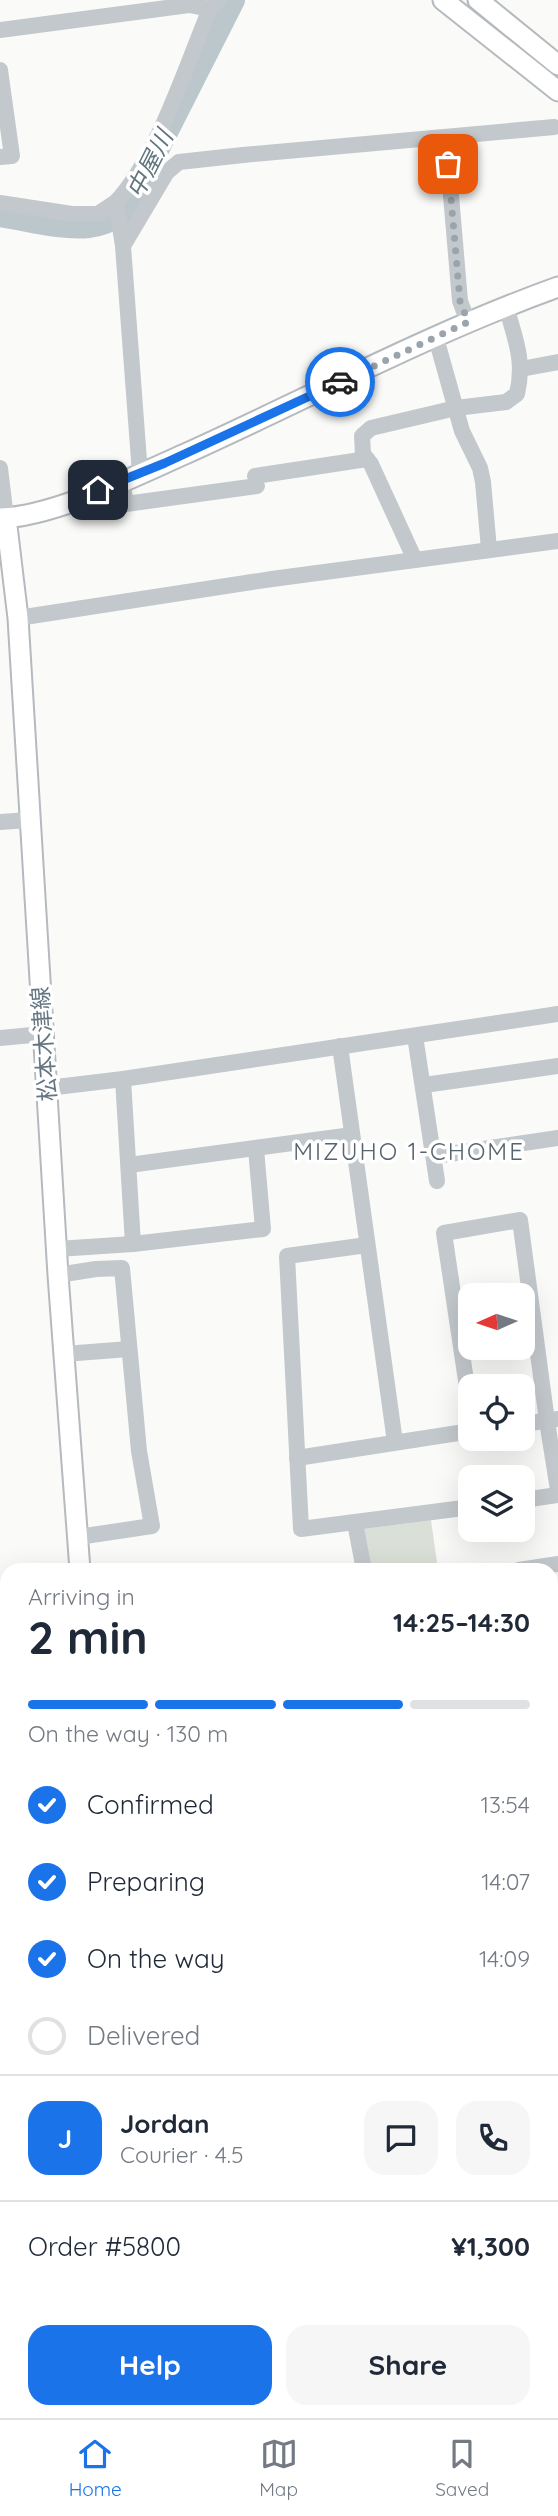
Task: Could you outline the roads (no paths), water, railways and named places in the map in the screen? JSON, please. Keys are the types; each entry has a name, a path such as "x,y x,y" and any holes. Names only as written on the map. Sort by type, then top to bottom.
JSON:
{"main road":[{"path":"443,0 558,91"},
{"path":"478,0 558,65"},
{"path":"3,518 49,509 131,477 468,322 558,287"},
{"name":"松本木津線","path":"3,518 18,618 58,1275 80,1563"}],"street":[{"path":"0,30 189,5 215,5 157,136 127,190 118,213 123,246 131,477 126,504 367,459"},
{"path":"0,70 12,156 0,157"},
{"path":"123,246 167,172 179,162 554,127"},
{"path":"446,137 460,301 468,322"},
{"path":"0,204 85,214 118,213"},
{"path":"415,560 363,454 362,436 371,428 456,408 506,402 517,394 521,369 506,306"},
{"path":"436,338 462,431 480,467 489,549"},
{"path":"521,369 558,362"},
{"path":"0,468 3,518"},
{"path":"18,618 558,541"},
{"path":"0,822 29,820"},
{"path":"48,1088 558,1014"},
{"path":"0,1038 43,1034"},
{"path":"415,1036 437,1181"},
{"path":"340,1046 395,1442"},
{"path":"424,1085 558,1066"},
{"path":"123,1079 133,1244"},
{"path":"129,1165 352,1135"},
{"path":"435,1156 558,1138"},
{"path":"57,1250 133,1244 263,1228 256,1149"},
{"path":"465,1374 444,1233 520,1220 552,1420 558,1493 535,1498"},
{"path":"367,1245 287,1256 302,1529 458,1509"},
{"path":"58,1275 122,1268 139,1451 152,1526 78,1537"},
{"path":"64,1354 129,1349"},
{"path":"297,1458 458,1434"},
{"path":"355,1523 362,1563"}],"waterway":[{"name":"中屋川","path":"0,215 78,227 99,224 125,213 233,0"}],"district":[{"name":"MIZUHO 1-CHOME","path":"409,1152"}]}
